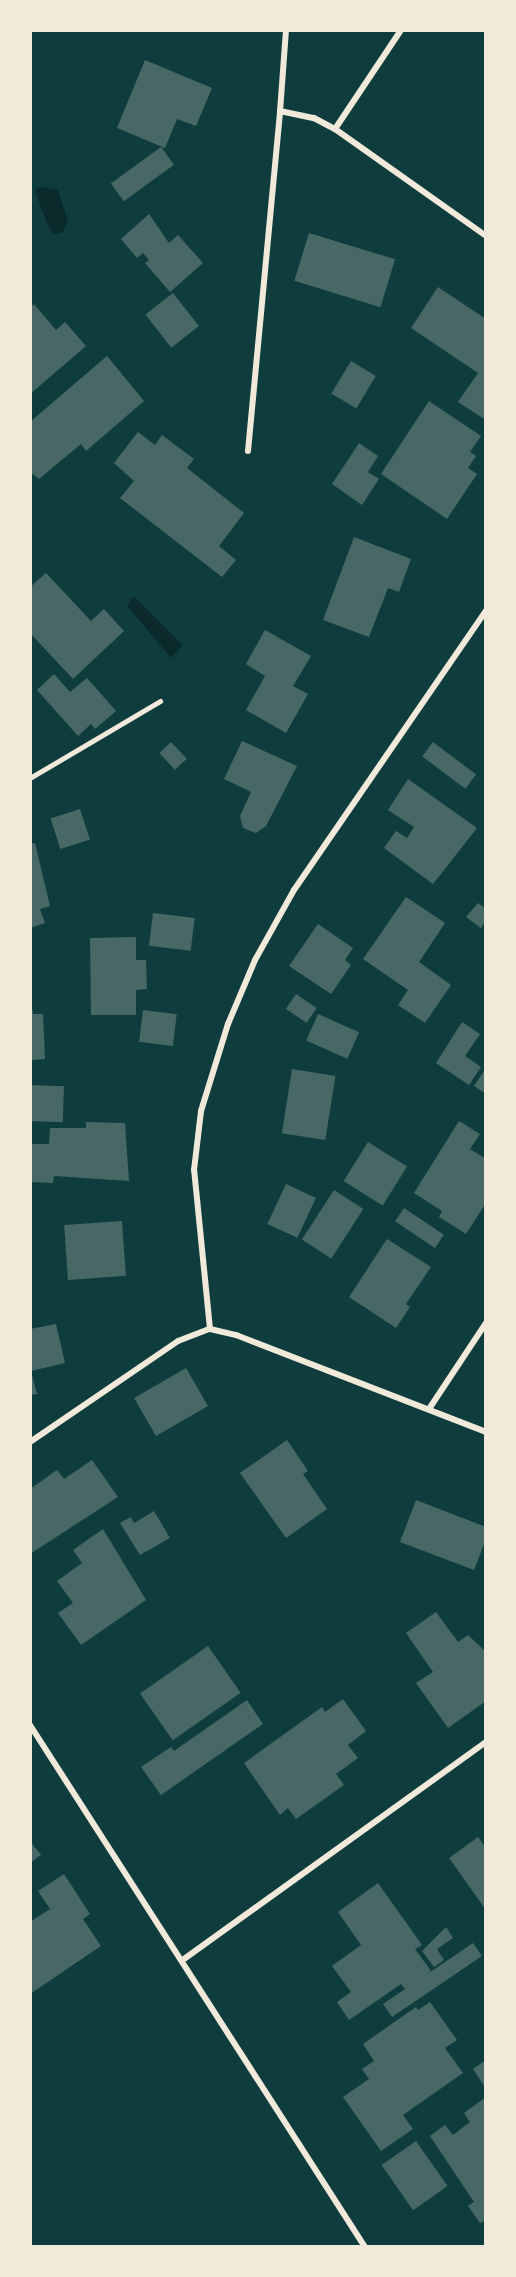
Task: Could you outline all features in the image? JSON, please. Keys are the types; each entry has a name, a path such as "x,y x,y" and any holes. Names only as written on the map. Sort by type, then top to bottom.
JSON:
{"street":[{"path":"248,451 286,30"},
{"path":"335,129 401,30"},
{"path":"280,111 303,114 335,129 486,236"},
{"path":"210,1329 194,1170 201,1111 228,1024 255,960 294,890 486,611"},
{"path":"429,1409 486,1323"},
{"path":"30,1442 178,1341 210,1329 236,1335 486,1432"},
{"path":"30,1725 184,1959 365,2247"},
{"path":"184,1959 486,1742"}],"lane":[{"path":"30,778 160,701"}],"water":[{"path":"42,187 58,190 68,221 62,233 54,234 48,227 35,190"},
{"path":"134,596 183,645 171,658 127,606"}],"building":[{"path":"145,60 212,88 196,126 177,119 165,148 117,128"},
{"path":"161,147 174,165 124,201 111,183"},
{"path":"149,214 169,243 178,235 203,263 170,292 145,263 149,260 143,253 137,258 121,239"},
{"path":"309,233 395,259 380,307 294,281"},
{"path":"438,287 486,319 486,420 458,402 478,373 411,328"},
{"path":"173,293 199,326 171,348 145,315"},
{"path":"34,304 56,330 65,322 86,346 30,394 30,308"},
{"path":"107,356 144,401 86,451 81,444 39,479 30,472 30,422"},
{"path":"351,361 376,376 356,409 331,394"},
{"path":"429,401 481,436 470,452 476,456 468,468 477,474 447,519 381,474"},
{"path":"138,432 155,445 162,435 194,459 187,468 244,513 219,546 236,560 222,577 120,498 134,481 114,463"},
{"path":"359,443 378,456 368,472 379,479 362,505 332,484"},
{"path":"354,537 411,559 399,592 388,588 369,637 323,620"},
{"path":"46,573 91,621 104,609 124,631 73,679 30,633 30,587"},
{"path":"265,630 311,656 293,686 308,694 286,733 246,710 265,676 246,664"},
{"path":"54,674 70,692 87,678 116,711 95,729 91,724 78,736 37,690"},
{"path":"242,741 297,766 266,826 256,833 243,828 240,816 251,792 224,779"},
{"path":"171,742 187,759 175,770 159,753"},
{"path":"433,742 476,774 465,789 422,756"},
{"path":"408,779 477,828 433,884 384,848 396,831 407,838 414,827 388,810"},
{"path":"80,809 90,839 60,849 51,819"},
{"path":"35,843 50,906 40,909 45,923 30,928 30,844"},
{"path":"406,897 445,923 419,962 451,985 425,1023 398,1005 408,990 363,959"},
{"path":"478,903 486,909 486,920 481,928 466,917"},
{"path":"153,913 195,918 191,951 149,946"},
{"path":"318,924 353,948 345,960 351,965 331,994 289,966"},
{"path":"136,937 136,960 146,960 147,989 136,990 136,1015 91,1015 90,938"},
{"path":"296,994 317,1008 307,1023 286,1009"},
{"path":"30,998 33,1014 43,1014 45,1059 30,1060"},
{"path":"143,1010 177,1014 173,1046 139,1042"},
{"path":"318,1014 359,1032 347,1059 306,1040"},
{"path":"462,1022 480,1034 465,1056 481,1067 469,1085 436,1063"},
{"path":"486,1068 486,1094 474,1086"},
{"path":"292,1069 335,1076 325,1140 282,1133"},
{"path":"30,1085 64,1086 63,1122 30,1121"},
{"path":"459,1121 480,1134 470,1149 486,1159 486,1203 466,1234 439,1217 442,1211 414,1193"},
{"path":"86,1122 125,1123 129,1181 54,1176 53,1183 30,1182 31,1144 49,1144 50,1128 86,1128"},
{"path":"368,1142 407,1166 383,1205 344,1181"},
{"path":"286,1184 316,1198 297,1238 267,1224"},
{"path":"334,1190 363,1209 331,1259 302,1239"},
{"path":"404,1208 444,1235 435,1248 395,1221"},
{"path":"122,1221 126,1276 68,1280 64,1225"},
{"path":"387,1239 431,1267 406,1304 410,1307 396,1328 349,1297"},
{"path":"56,1324 65,1363 31,1371 37,1394 30,1395 30,1329"},
{"path":"186,1368 208,1406 156,1436 134,1398"},
{"path":"287,1440 308,1471 303,1474 327,1509 286,1538 240,1473"},
{"path":"92,1460 118,1497 30,1554 30,1489 57,1470 64,1479"},
{"path":"416,1500 486,1527 486,1539 474,1570 400,1542"},
{"path":"154,1511 170,1538 140,1555 120,1523 131,1517 134,1523"},
{"path":"103,1529 146,1600 81,1645 58,1613 73,1603 57,1581 82,1563 73,1550"},
{"path":"436,1612 458,1642 468,1635 486,1652 486,1701 448,1728 416,1683 433,1672 406,1633"},
{"path":"208,1646 241,1693 173,1740 140,1694"},
{"path":"343,1699 366,1731 348,1745 358,1758 336,1774 344,1785 296,1819 288,1808 280,1815 244,1763 322,1707 325,1712"},
{"path":"247,1700 263,1724 161,1795 141,1767 171,1747 174,1751"},
{"path":"478,1837 486,1848 486,1910 449,1858"},
{"path":"30,1841 41,1855 30,1863"},
{"path":"64,1874 90,1914 83,1919 101,1946 30,1994 30,1922 50,1909 38,1891"},
{"path":"378,1883 422,1945 415,1949 431,1971 426,1975 473,1943 482,1956 392,2017 383,2004 405,1989 401,1984 349,2020 337,2002 351,1992 332,1966 361,1945 338,1912"},
{"path":"446,1927 453,1938 437,1949 444,1960 434,1967 422,1951"},
{"path":"430,2002 457,2040 445,2048 463,2073 403,2115 413,2129 381,2151 343,2097 369,2079 362,2069 374,2061 363,2044 416,2007 418,2010"},
{"path":"486,2060 486,2084 484,2086 473,2069"},
{"path":"486,2097 486,2220 480,2223 468,2206 474,2202 430,2136 445,2125 453,2135 470,2122 464,2113"},
{"path":"416,2141 448,2186 413,2210 382,2165"}]}
